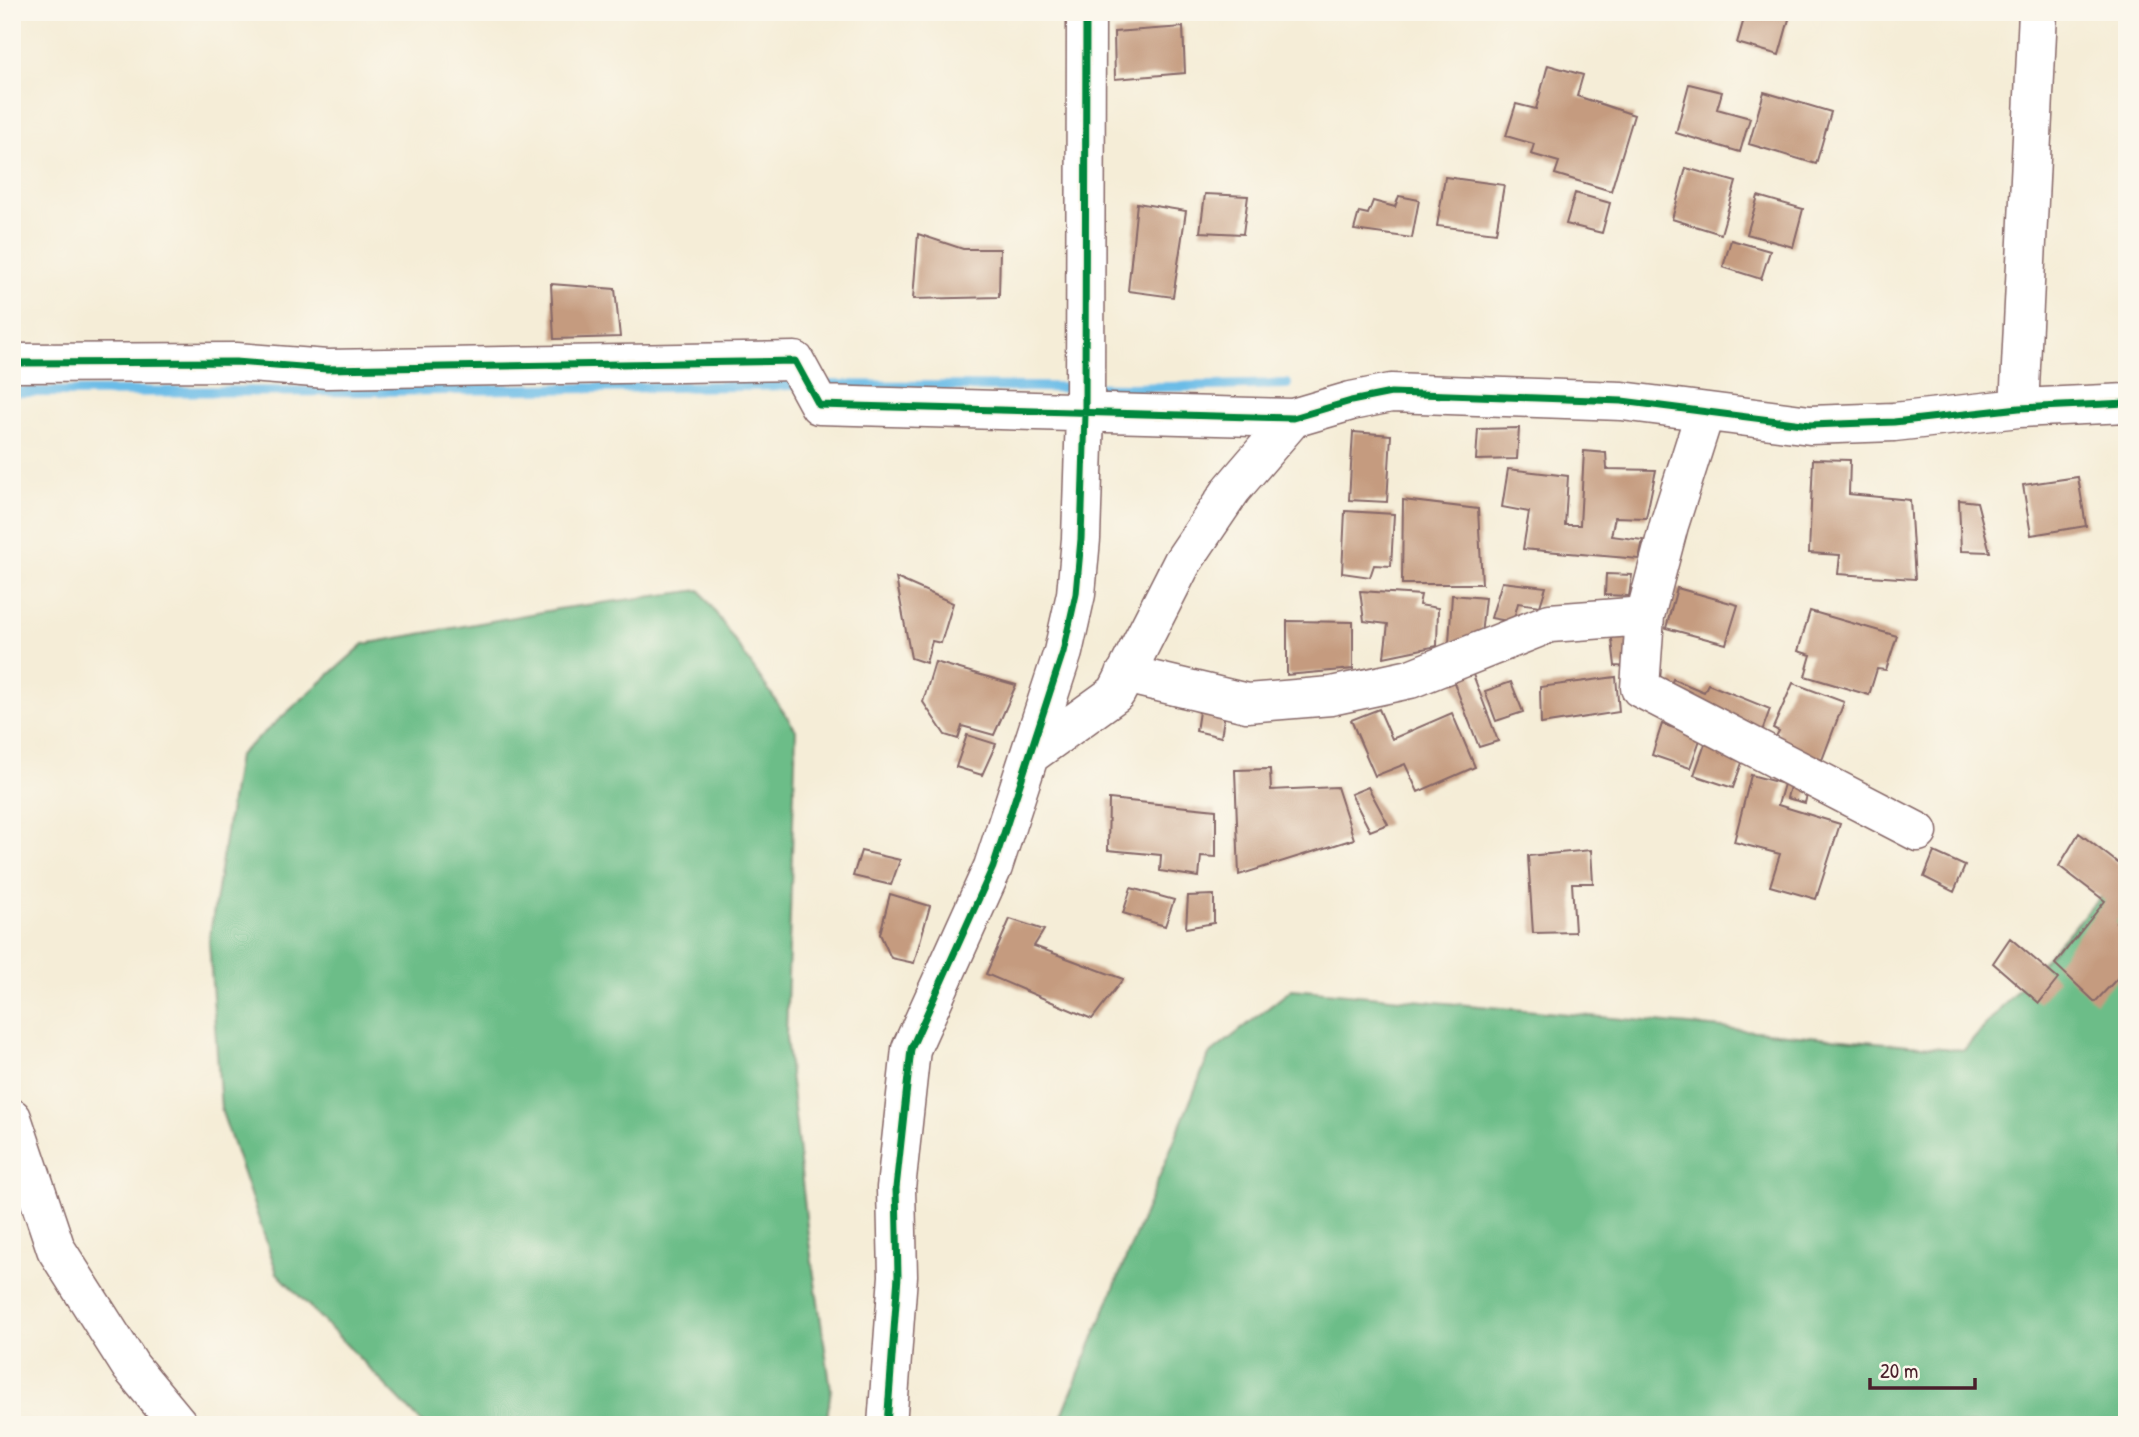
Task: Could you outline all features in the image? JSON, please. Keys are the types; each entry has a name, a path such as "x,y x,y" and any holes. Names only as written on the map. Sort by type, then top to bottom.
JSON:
{"street":[{"path":"887,1425 898,1276 895,1188 911,1049 993,867 1063,652 1076,594 1082,539 1085,398 1086,12"},
{"path":"2019,408 2038,12"},
{"path":"12,363 236,362 327,369 795,361 819,405 1085,398 1293,418 1351,401 1391,393 1622,401 1810,425 1894,422 2019,408 2127,404"},
{"path":"1705,412 1669,525 1646,616 1640,688 1918,832"},
{"path":"1030,755 1116,693 1182,564 1232,489 1293,418"},
{"path":"1125,674 1247,703 1331,696 1410,679 1550,623 1646,616"},
{"path":"12,1118 56,1249 131,1367 179,1425"}],"green space":[{"path":"700,590 796,730 786,1037 808,1235 831,1389 826,1425 424,1425 277,1273 221,1109 209,941 238,756 364,644 564,608"},
{"path":"2127,867 2127,1425 1058,1425 1209,1055 1292,989 1964,1050"}],"building":[{"path":"1746,12 1791,12 1779,55 1737,43"},
{"path":"1183,27 1185,73 1115,79 1114,32"},
{"path":"1548,65 1583,75 1577,96 1634,115 1611,191 1555,174 1559,162 1531,154 1534,144 1506,136 1516,104 1536,109"},
{"path":"1689,84 1722,92 1717,109 1750,118 1740,152 1676,133"},
{"path":"1764,92 1831,112 1816,164 1749,144"},
{"path":"1686,168 1736,182 1721,234 1672,219"},
{"path":"1445,177 1504,185 1496,233 1437,226"},
{"path":"1575,193 1610,203 1602,233 1566,224"},
{"path":"1205,194 1248,196 1243,234 1200,232"},
{"path":"1399,196 1419,200 1412,238 1354,230 1359,212 1368,214 1373,201 1395,207"},
{"path":"1758,196 1803,209 1793,247 1747,234"},
{"path":"1137,203 1186,211 1173,297 1128,291"},
{"path":"918,234 963,249 1000,249 999,297 913,299"},
{"path":"1731,240 1770,251 1761,279 1723,267"},
{"path":"551,284 615,289 620,337 554,339"},
{"path":"1519,428 1517,459 1476,460 1478,429"},
{"path":"1353,432 1391,435 1387,502 1349,500"},
{"path":"1584,451 1606,453 1607,469 1656,470 1646,518 1615,517 1611,536 1643,540 1639,559 1523,549 1529,512 1502,507 1508,469 1568,476 1565,525 1580,525"},
{"path":"1813,459 1850,460 1849,494 1910,500 1915,579 1838,574 1840,555 1809,553"},
{"path":"2078,477 2086,526 2031,535 2023,485"},
{"path":"1403,500 1478,509 1482,584 1402,584"},
{"path":"1959,500 1977,502 1990,552 1961,551"},
{"path":"1345,511 1394,514 1391,566 1374,565 1370,577 1342,573"},
{"path":"1606,574 1632,575 1629,596 1605,595"},
{"path":"896,578 953,603 941,643 932,641 926,663 911,658"},
{"path":"1502,582 1546,587 1540,606 1518,603 1513,622 1491,618"},
{"path":"1677,588 1738,605 1726,644 1666,628"},
{"path":"1360,591 1421,595 1419,605 1438,608 1437,646 1384,657 1388,624 1364,621"},
{"path":"1452,595 1485,598 1481,635 1449,643"},
{"path":"1810,611 1897,636 1886,670 1877,669 1869,695 1805,676 1811,655 1798,651"},
{"path":"1287,621 1353,622 1353,669 1287,675"},
{"path":"1630,629 1631,667 1615,666 1611,631"},
{"path":"935,662 1016,685 994,735 962,726 958,739 945,735 923,702"},
{"path":"1472,672 1498,741 1479,747 1453,680"},
{"path":"1616,677 1619,712 1541,724 1540,687"},
{"path":"1673,679 1704,692 1708,684 1770,709 1761,734 1667,696"},
{"path":"1511,682 1523,712 1496,721 1485,691"},
{"path":"1793,683 1844,702 1822,760 1774,740 1779,731 1773,728"},
{"path":"1200,705 1225,712 1221,737 1196,731"},
{"path":"1379,709 1392,739 1452,713 1475,767 1418,792 1405,764 1375,776 1351,720"},
{"path":"1662,724 1701,737 1690,768 1652,755"},
{"path":"967,735 996,744 982,775 956,767"},
{"path":"1705,744 1744,757 1733,788 1694,775"},
{"path":"1270,769 1271,790 1337,787 1354,839 1239,875 1235,770"},
{"path":"1751,775 1784,784 1778,805 1840,824 1816,899 1770,886 1780,854 1734,842"},
{"path":"1791,782 1809,787 1805,803 1787,798"},
{"path":"1368,787 1388,824 1370,831 1351,794"},
{"path":"1109,799 1216,810 1216,857 1201,856 1199,877 1160,871 1161,855 1108,850"},
{"path":"2079,833 2127,870 2127,909 2116,922 2127,932 2127,968 2095,1002 2055,964 2105,901 2059,866"},
{"path":"1591,850 1593,883 1572,883 1575,932 1533,933 1528,856"},
{"path":"861,851 900,860 891,885 853,876"},
{"path":"1934,852 1965,866 1954,892 1924,877"},
{"path":"1131,888 1174,900 1165,926 1123,913"},
{"path":"890,894 930,906 914,963 891,958 880,934"},
{"path":"1214,895 1214,923 1186,928 1188,896"},
{"path":"1010,919 1044,930 1034,946 1123,979 1092,1019 986,974"},
{"path":"2010,938 2058,979 2039,1003 1993,963"}],"waterway":[{"path":"818,385 1133,388 1287,384"},
{"path":"12,392 376,391 798,385"}],"cycle path":[{"path":"887,1425 898,1276 896,1188 911,1049 993,867 1063,652 1076,594 1081,539 1085,414 1086,12"},
{"path":"12,363 236,362 327,369 795,361 819,405 1293,418 1351,401 1391,393 1622,401 1810,425 1894,422 2019,408 2127,403"}]}
